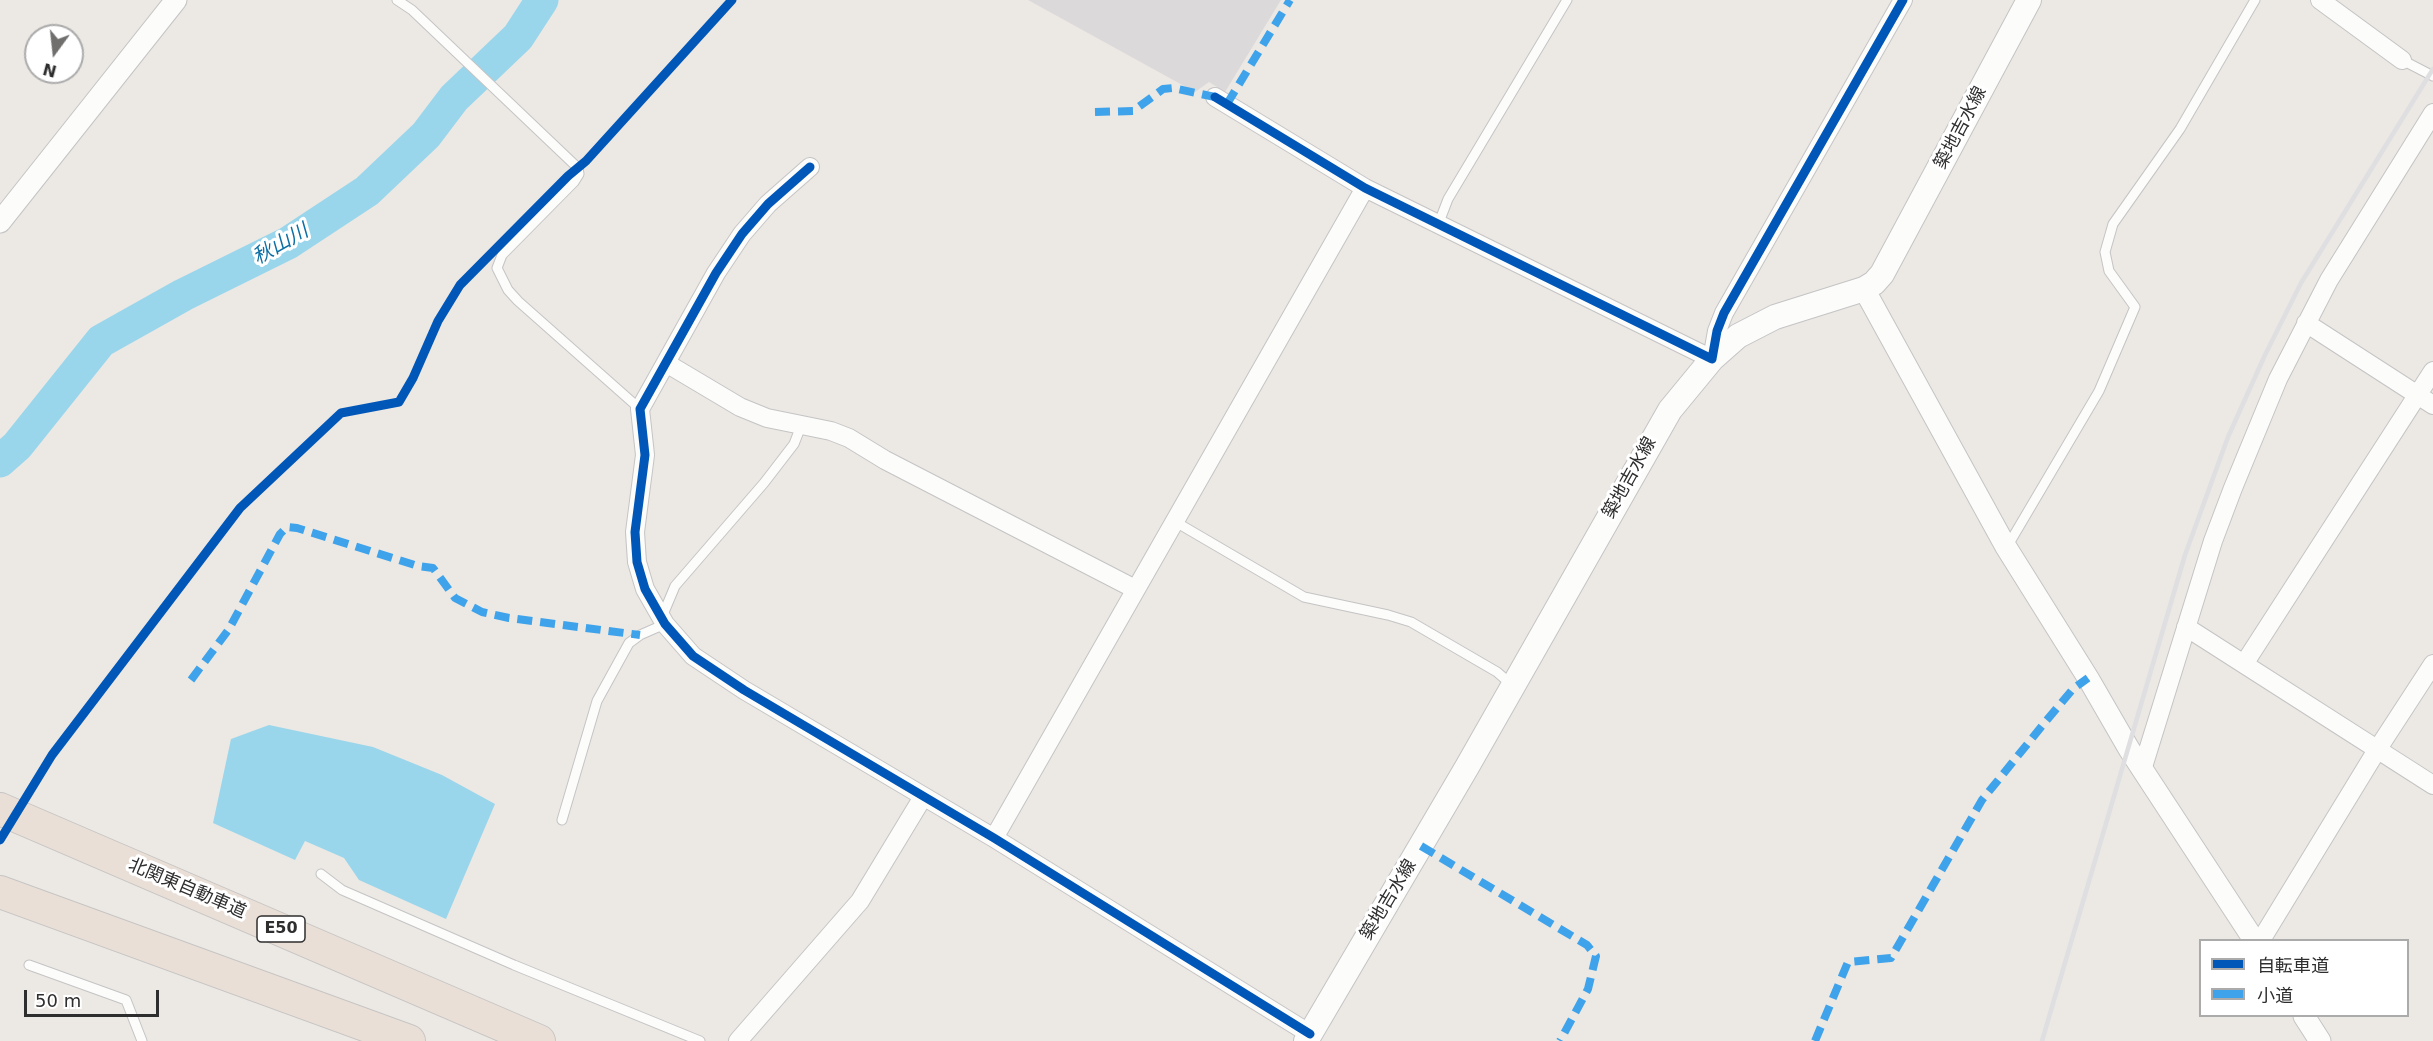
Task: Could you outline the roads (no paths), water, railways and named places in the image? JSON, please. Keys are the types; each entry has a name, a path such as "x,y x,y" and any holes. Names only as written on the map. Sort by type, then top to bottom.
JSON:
{"highway":[{"name":"北関東自動車道","path":"11,814 539,1041"},
{"path":"0,892 409,1041"}],"main road":[{"name":"築地吉水線","path":"1308,1037 1513,687 1655,434 1687,387 1712,359 1738,336 1775,317 1864,289 1874,283 1888,264 2029,0"}],"street":[{"path":"0,222 176,0"},
{"path":"1215,97 1365,189 1712,359 1717,331 1724,313 1903,0"},
{"path":"2320,0 2402,60"},
{"path":"2142,770 2186,627 2233,488 2278,379 2329,280 2433,113"},
{"path":"810,167 768,204 742,234 716,273 640,409 645,455 635,532 637,562 645,589 664,621 693,656 744,690 994,838 1308,1037"},
{"path":"994,838 1365,189"},
{"path":"1864,289 2006,547 2142,770 2253,939"},
{"path":"2307,324 2426,400"},
{"path":"666,363 740,407 767,418 831,431 849,438 894,464 1135,589"},
{"path":"2244,664 2426,400 2433,371"},
{"path":"2186,627 2433,785"},
{"path":"2262,939 2377,750 2433,664"},
{"path":"738,1041 860,902 923,797"},
{"path":"2305,1017 2320,1041"}],"lane":[{"path":"397,0 412,10 572,162 579,174 574,182 502,255 497,268 508,290 518,301 640,409"},
{"path":"1438,225 1448,199 1567,0"},
{"path":"2006,547 2099,391 2135,307 2109,272 2105,252 2113,224 2180,129 2255,0"},
{"path":"2402,60 2433,76"},
{"path":"562,820 597,701 629,644 664,621 675,586 764,483 794,444 801,426"},
{"path":"1174,521 1304,597 1411,622 1497,672 1513,687"},
{"path":"321,874 342,891 700,1041"},
{"path":"29,965 126,1000 142,1041"}],"water":[{"path":"269,725 373,747 442,775 495,804 446,919 359,880 344,858 305,841 295,860 213,823 231,739"}],"waterway":[{"name":"秋山川","path":"0,461 17,446 101,341 183,295 288,243 367,191 426,135 454,98 518,37 542,0"}],"railway":[{"path":"2042,1041 2185,555 2228,437 2301,283 2433,69"}]}
